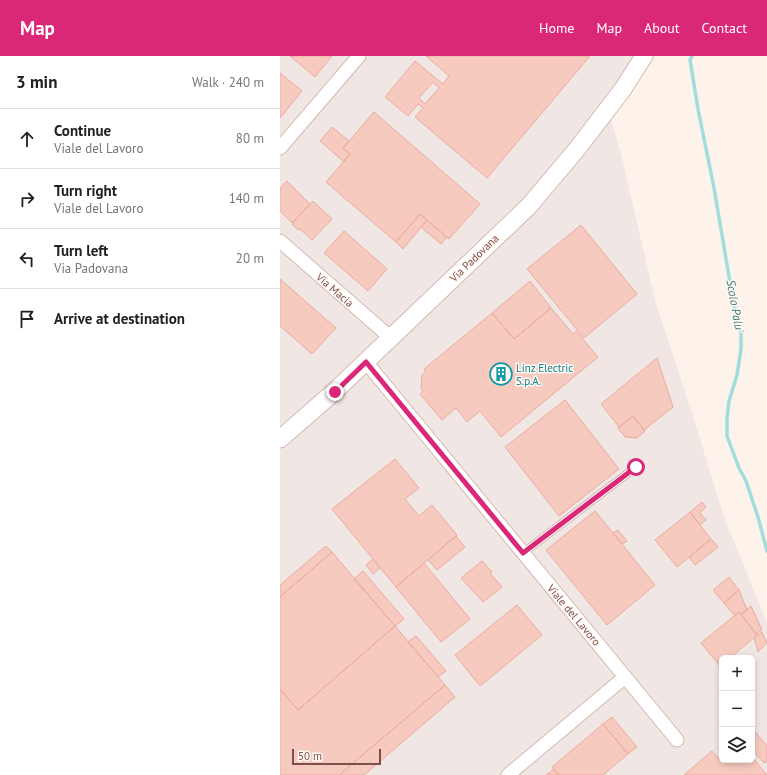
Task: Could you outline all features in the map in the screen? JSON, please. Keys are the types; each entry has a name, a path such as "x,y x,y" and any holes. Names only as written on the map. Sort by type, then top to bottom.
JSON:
{"street":[{"path":"280,148 359,56"},
{"name":"Via Padovana","path":"280,439 335,392 529,206 577,149 623,89 644,56"},
{"name":"Via Macia","path":"280,241 391,338"},
{"name":"Viale del Lavoro","path":"366,362 677,740"},
{"path":"508,775 625,677"}],"lane":[{"path":"523,553 636,467"}],"shaded area":[{"path":"280,56 644,56 608,108 622,158 656,304 694,419 724,517 767,623 767,775 280,775"}],"building":[{"path":"290,56 332,56 315,77"},
{"path":"426,56 590,56 487,178 415,117 423,108 418,104 408,116 385,97 415,61 443,84 449,76","holes":["433,82 439,88 425,104 419,98"]},
{"path":"280,73 302,91 280,118"},
{"path":"374,112 480,204 449,239 420,214 396,242 326,182 350,154 343,148"},
{"path":"332,127 349,141 343,148 350,154 344,162 320,141"},
{"path":"287,181 310,204 292,223 280,211 280,188"},
{"path":"313,201 332,219 312,240 292,224"},
{"path":"420,214 427,220 403,249 396,242"},
{"path":"427,220 447,237 441,244 421,227"},
{"path":"581,225 637,294 584,338 527,269"},
{"path":"344,231 387,269 368,291 324,253"},
{"path":"280,279 336,328 312,354 280,326"},
{"path":"530,281 551,308 514,339 492,313"},
{"name":"Linz Electric S.p.A.","path":"551,308 573,334 576,331 598,357 501,437 480,411 467,422 456,408 442,420 420,394 423,391 421,389 422,375 426,372 424,369 492,313 514,339"},
{"path":"657,358 673,407 644,430 633,416 619,427 601,404"},
{"path":"565,400 619,469 559,516 505,447"},
{"path":"633,416 645,431 637,438 625,437 618,428"},
{"path":"395,459 419,488 405,499 419,516 432,505 457,535 396,587 332,509"},
{"path":"702,502 706,507 700,513 706,520 700,525 690,512"},
{"path":"595,511 655,585 607,625 546,550"},
{"path":"690,512 711,539 677,567 655,540"},
{"path":"618,530 627,541 622,544 613,533"},
{"path":"456,536 465,547 437,570 428,560"},
{"path":"711,539 718,547 695,565 689,557"},
{"path":"326,546 332,552 280,597 280,585"},
{"path":"332,552 395,626 298,710 280,689 280,597"},
{"path":"373,559 380,568 373,574 366,565"},
{"path":"482,561 492,572 490,573 502,587 483,602 461,578"},
{"path":"424,563 470,619 441,642 396,587"},
{"path":"363,571 404,619 395,626 354,579"},
{"path":"729,577 739,590 724,603 713,590"},
{"path":"739,590 747,610 741,614 739,612 734,615 724,603"},
{"path":"517,605 542,635 480,686 455,655"},
{"path":"751,606 762,630 756,634 741,614"},
{"path":"739,612 757,635 734,655 719,655 719,665 701,643"},
{"path":"395,626 445,685 339,775 280,775 280,689 298,710"},
{"path":"762,632 767,643 758,652 754,638"},
{"path":"416,636 446,671 438,677 408,642"},
{"path":"445,685 455,697 364,775 339,775"},
{"path":"612,717 637,747 628,754 603,724"},
{"path":"603,724 628,754 603,775 559,775 552,767"},
{"path":"755,732 767,746 767,761 764,763 755,752"},
{"path":"712,751 719,759 719,763 755,763 755,761 767,775 684,775"},
{"path":"554,769 559,775 546,775"}],"waterway":[{"name":"Scolo Palu'","path":"692,56 690,60 698,109 714,188 733,300 741,333 741,349 737,375 729,401 727,436 739,468 746,481 767,551"}],"place":[{"name":"Linz Electric S.p.A.","path":"501,374"}],"route":[{"path":"335,392 366,362 523,553 636,467"}]}
